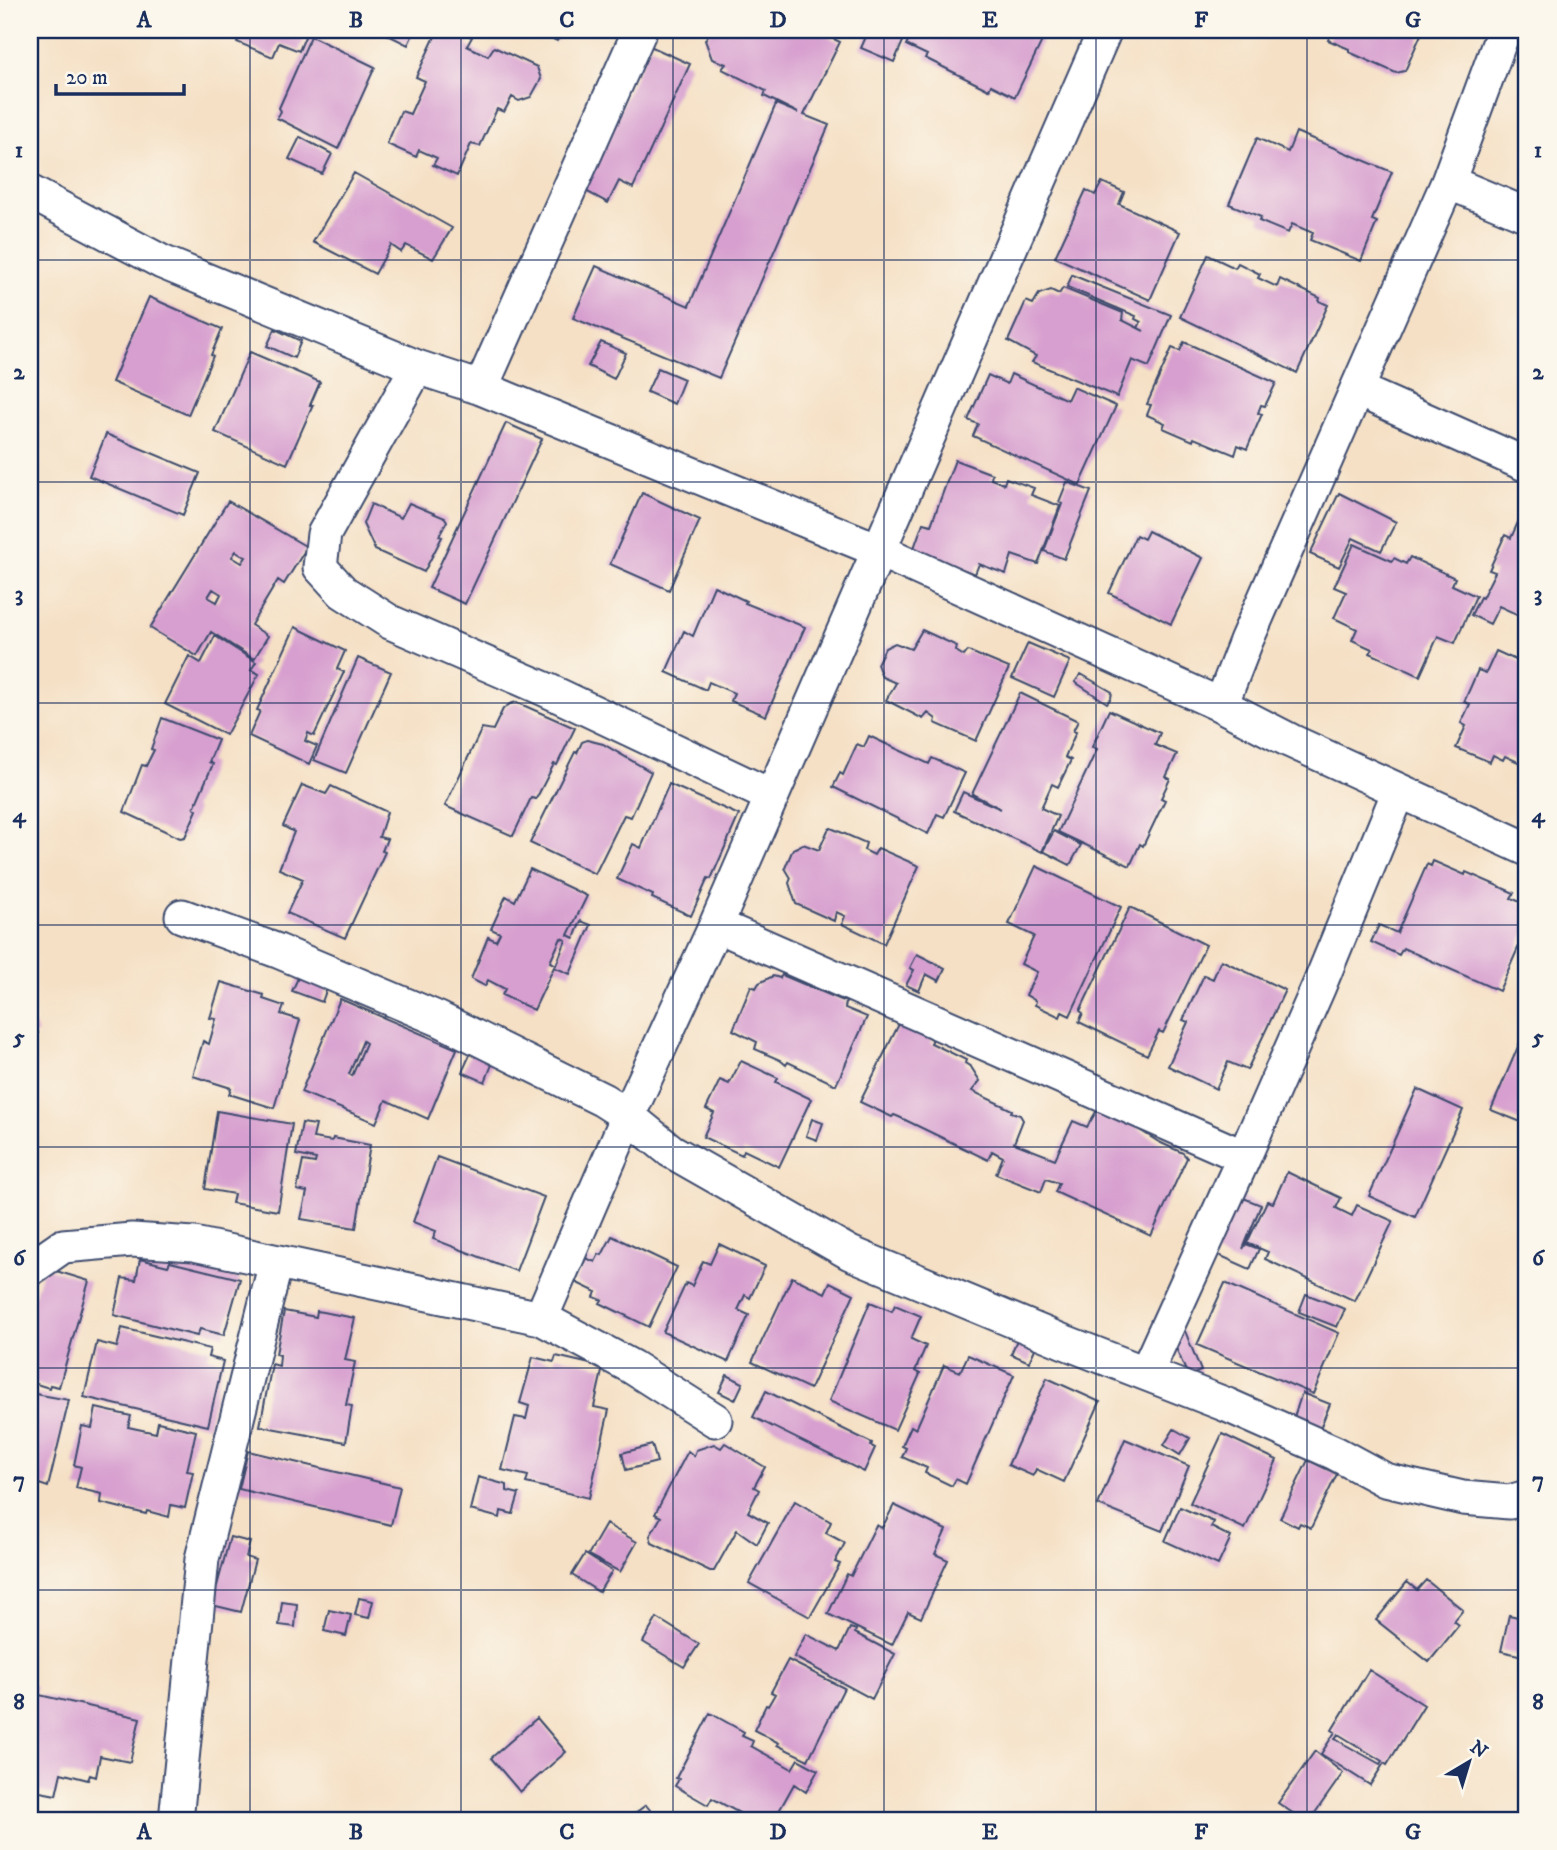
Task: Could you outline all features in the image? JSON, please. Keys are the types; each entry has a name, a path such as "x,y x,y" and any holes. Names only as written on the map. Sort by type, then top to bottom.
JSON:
{"street":[{"path":"481,388 640,30"},
{"path":"541,1318 628,1116 716,925 1105,30"},
{"path":"1221,705 1246,641 1448,182 1504,30"},
{"path":"1448,182 1527,215"},
{"path":"30,192 162,262 417,367 481,388 878,550 1221,705 1290,741 1527,849"},
{"path":"417,367 324,534 320,567 343,592 390,622 547,690 771,796"},
{"path":"1358,390 1527,465"},
{"path":"1146,1373 1319,986 1399,791"},
{"path":"182,916 278,951 439,1018 603,1100 628,1116 671,1151 850,1253 1275,1426 1335,1453 1385,1480 1463,1498 1509,1502 1527,1497"},
{"path":"716,925 1244,1157"},
{"path":"30,1269 63,1246 132,1240 194,1244 541,1318 632,1367 715,1419"},
{"path":"176,1820 202,1559 276,1262"}],"building":[{"path":"242,30 307,32 299,51 279,43 273,57 237,42"},
{"path":"390,30 415,30 408,45 388,35"},
{"path":"438,30 456,30 472,37 467,46 488,56 494,47 537,67 541,79 531,97 519,101 512,97 504,112 497,109 480,146 471,144 457,176 433,165 437,158 419,150 416,157 387,144 401,111 410,114 425,81 416,77"},
{"path":"533,30 563,30 557,41"},
{"path":"711,30 815,30 840,42 804,115 829,125 719,378 573,318 596,266 689,306 776,104 798,113 764,96 766,91 722,69 726,64 712,59 705,40"},
{"path":"869,30 908,30 894,62 861,48"},
{"path":"913,30 1031,30 1029,34 1042,41 1015,97 991,85 989,90 925,58 927,55 906,45"},
{"path":"1333,30 1423,30 1405,71 1396,73 1328,40"},
{"path":"311,36 375,67 338,149 277,118"},
{"path":"650,46 690,64 633,188 619,181 608,203 582,189"},
{"path":"1296,132 1392,172 1372,220 1377,222 1361,261 1310,240 1313,233 1292,224 1288,233 1259,221 1261,217 1229,204 1257,138 1288,152"},
{"path":"300,137 332,154 322,174 289,159"},
{"path":"354,173 452,228 433,259 406,245 401,252 391,245 375,274 313,242"},
{"path":"1102,182 1124,192 1119,204 1180,232 1150,300 1055,257 1086,190 1095,195"},
{"path":"1208,255 1235,268 1238,263 1260,274 1258,278 1277,287 1280,279 1320,298 1319,301 1328,305 1297,373 1180,317"},
{"path":"1072,275 1171,315 1149,367 1132,360 1117,397 1032,362 1036,356 1008,341 1026,301 1033,304 1039,294 1051,290 1059,294 1063,288 1123,313 1122,320 1138,328 1141,322 1135,319 1136,316 1067,287"},
{"path":"149,297 222,329 188,415 112,382"},
{"path":"275,329 301,341 294,358 267,346"},
{"path":"601,342 626,353 614,379 588,366"},
{"path":"1184,342 1276,383 1265,406 1261,405 1258,413 1262,414 1247,449 1238,445 1235,455 1194,438 1193,441 1163,428 1165,423 1147,415 1151,405 1147,404 1172,348 1180,351"},
{"path":"250,352 320,382 287,464 215,432"},
{"path":"658,368 684,379 674,404 647,392"},
{"path":"1011,374 1067,400 1073,387 1116,406 1080,485 973,436 978,424 968,420 988,375 1007,384"},
{"path":"506,423 542,439 465,604 429,588"},
{"path":"106,434 200,473 183,515 89,476"},
{"path":"955,460 992,474 991,479 1004,484 1006,478 1034,488 1031,495 1060,506 1038,564 1012,555 1006,574 979,564 975,574 913,551 923,523 931,525"},
{"path":"1067,482 1091,491 1064,559 1044,551 1062,504 1059,502"},
{"path":"642,493 700,520 669,590 610,564"},
{"path":"1339,493 1396,522 1381,551 1353,538 1339,567 1310,554"},
{"path":"228,501 307,547 284,584 278,580 251,625 268,636 254,659 211,632 197,656 150,628","holes":["236,551 246,557 242,563 232,557","213,589 221,594 217,602 208,597"]},
{"path":"1527,502 1527,619 1499,606 1490,624 1471,615 1495,572 1489,570 1505,535 1511,538"},
{"path":"409,503 447,521 424,572 375,550 363,524 371,504 401,518"},
{"path":"1148,531 1203,558 1171,624 1109,593 1136,535 1144,539"},
{"path":"1354,544 1392,561 1394,558 1406,564 1410,557 1455,578 1452,585 1476,596 1455,643 1438,636 1420,676 1370,653 1372,649 1352,640 1357,629 1334,618 1346,592 1334,587"},
{"path":"714,586 746,601 745,603 805,627 766,716 731,701 734,693 709,682 706,690 666,672 684,631 693,636"},
{"path":"295,627 345,651 337,669 344,672 314,736 308,733 305,741 317,746 309,764 249,736 260,711 257,710"},
{"path":"922,630 957,646 956,651 964,656 968,651 1009,668 976,741 935,723 936,719 928,713 923,719 886,700 896,683 882,677 877,664 885,648 895,643 911,649"},
{"path":"215,636 256,662 251,670 259,674 226,735 165,704 189,656 201,663"},
{"path":"1028,643 1070,661 1054,697 1012,678"},
{"path":"1496,651 1527,665 1523,677 1527,679 1527,766 1505,756 1503,760 1493,755 1490,762 1456,748 1466,726 1461,723 1470,704 1464,702 1478,670 1486,673"},
{"path":"358,658 391,672 346,773 314,760"},
{"path":"1081,674 1112,692 1107,703 1075,682"},
{"path":"1020,693 1078,721 1065,757 1071,760 1058,787 1052,784 1041,808 1058,816 1042,852 954,811 963,792 1001,809 972,794"},
{"path":"516,702 575,728 536,799 531,798 513,836 445,806 482,728 493,730 503,709"},
{"path":"1109,710 1160,733 1155,745 1177,754 1166,777 1170,779 1161,798 1165,800 1143,846 1140,844 1130,866 1058,832 1097,749 1092,747"},
{"path":"162,718 218,740 209,762 213,764 194,808 197,810 185,837 180,838 124,812 142,765 146,766 154,750 151,749"},
{"path":"869,736 929,764 932,758 965,773 944,817 937,814 928,834 833,787 840,773 843,775 857,744 864,747"},
{"path":"587,740 603,744 651,772 631,817 624,815 595,874 530,843 575,752 577,753 582,742"},
{"path":"669,784 739,815 711,879 708,878 691,916 617,879 633,844 641,848"},
{"path":"302,785 326,794 331,786 387,812 379,837 387,839 382,851 385,852 345,938 287,913 303,879 279,869 294,832 283,826"},
{"path":"831,828 866,843 864,850 874,855 878,848 919,866 884,944 842,924 845,916 836,912 834,921 796,904 789,883 791,878 785,868 793,849 803,844 819,850"},
{"path":"1054,831 1081,845 1070,865 1043,851"},
{"path":"1433,861 1514,893 1511,898 1527,905 1527,928 1499,991 1403,948 1399,955 1371,942 1379,925 1397,933 1427,864 1431,866"},
{"path":"1036,866 1121,907 1070,1016 1062,1012 1060,1017 1035,1005 1036,1001 1026,995 1037,972 1021,964 1034,936 1009,924"},
{"path":"530,869 587,896 568,935 574,938 581,921 591,925 570,974 554,967 534,1010 502,995 505,989 488,980 485,986 471,979 488,937 496,941 500,933 491,929 506,896 515,901","holes":["561,938 566,940 556,965 550,962"]},
{"path":"1130,907 1206,945 1163,1033 1159,1031 1147,1055 1079,1022 1083,1013 1080,1011"},
{"path":"917,954 945,968 939,981 926,974 919,991 906,985 914,970 910,968"},
{"path":"1221,960 1285,990 1247,1070 1228,1062 1216,1089 1168,1066 1188,1022 1183,1020 1204,975 1213,979"},
{"path":"782,975 846,1002 845,1008 867,1017 836,1085 755,1049 757,1042 733,1030 751,986 756,988 759,983 773,976 780,978"},
{"path":"298,978 327,988 322,1002 292,991"},
{"path":"221,982 264,995 263,999 284,1006 281,1014 300,1020 274,1108 229,1094 231,1088 193,1076 203,1041 209,1044 216,1019 210,1018"},
{"path":"340,999 457,1049 428,1119 386,1100 376,1123 301,1092","holes":["363,1041 366,1043 352,1076 349,1074"]},
{"path":"30,1015 38,1033 30,1037"},
{"path":"899,1024 933,1039 931,1043 966,1060 965,1063 980,1081 972,1091 1020,1115 1023,1120 1014,1143 1055,1159 1073,1121 1087,1127 1096,1112 1101,1111 1139,1127 1138,1129 1159,1142 1183,1153 1187,1158 1151,1236 1055,1192 1059,1183 1046,1179 1041,1192 996,1174 1003,1157 992,1151 988,1160 899,1117 892,1117 860,1102"},
{"path":"1523,1035 1527,1037 1527,1112 1521,1122 1491,1110"},
{"path":"473,1048 495,1057 485,1082 462,1072"},
{"path":"741,1061 778,1078 776,1082 811,1099 779,1167 744,1150 742,1155 703,1137 714,1113 706,1109 720,1080 729,1084"},
{"path":"1417,1089 1463,1110 1415,1217 1369,1196"},
{"path":"217,1111 292,1124 278,1211 232,1203 234,1194 205,1189"},
{"path":"812,1119 823,1123 817,1140 806,1136"},
{"path":"302,1123 316,1125 313,1138 332,1141 333,1138 370,1145 356,1228 301,1219 307,1192 297,1190 303,1161 315,1163 316,1159 296,1155"},
{"path":"437,1157 544,1197 516,1271 433,1239 436,1231 413,1222"},
{"path":"1287,1172 1341,1198 1336,1208 1352,1216 1357,1205 1393,1221 1355,1301 1265,1259 1268,1252 1247,1243 1267,1201 1273,1203"},
{"path":"1241,1197 1261,1205 1243,1249 1246,1244 1259,1249 1250,1269 1212,1252"},
{"path":"612,1236 677,1267 649,1327 600,1303 602,1300 594,1297 596,1292 575,1282 586,1258 595,1262"},
{"path":"719,1244 765,1266 750,1298 745,1295 738,1310 749,1315 728,1362 663,1332 686,1283 692,1286 703,1261 710,1264"},
{"path":"140,1259 168,1266 170,1262 240,1279 224,1335 200,1329 197,1336 114,1315 122,1278 136,1280"},
{"path":"43,1267 89,1281 59,1387 50,1385 49,1388 30,1382 30,1294 35,1295"},
{"path":"792,1277 825,1293 830,1282 854,1294 810,1389 752,1362"},
{"path":"1225,1283 1339,1333 1313,1394 1197,1345"},
{"path":"1306,1294 1345,1309 1337,1327 1299,1312"},
{"path":"870,1302 892,1311 895,1305 921,1316 911,1339 926,1346 915,1371 920,1374 895,1430 829,1401"},
{"path":"284,1311 316,1317 317,1311 355,1318 345,1360 355,1362 346,1405 352,1406 346,1442 260,1426 272,1364 279,1366 280,1355 276,1354"},
{"path":"122,1328 210,1349 208,1357 223,1361 208,1426 84,1397 97,1342 117,1347"},
{"path":"1021,1330 1040,1338 1029,1362 1011,1354"},
{"path":"1185,1331 1201,1371 1188,1376 1171,1336"},
{"path":"968,1355 1014,1375 966,1484 956,1479 952,1486 925,1473 927,1468 902,1457 906,1448 902,1446 911,1426 916,1429 944,1365 960,1372"},
{"path":"556,1356 603,1367 594,1407 609,1410 589,1498 526,1483 528,1476 502,1470 515,1417 526,1419 529,1406 520,1403 533,1357 554,1362"},
{"path":"727,1375 743,1383 735,1400 719,1392"},
{"path":"1047,1378 1100,1402 1064,1482 1036,1469 1033,1476 1008,1465"},
{"path":"766,1391 872,1443 871,1446 875,1448 864,1472 753,1417"},
{"path":"30,1393 69,1400 48,1487 30,1481"},
{"path":"1302,1393 1330,1404 1319,1431 1293,1420"},
{"path":"96,1408 131,1416 128,1427 156,1433 158,1422 196,1431 187,1471 193,1472 185,1508 171,1505 169,1517 147,1511 146,1514 101,1503 102,1494 76,1488 81,1467 74,1465 82,1426 92,1428"},
{"path":"1174,1429 1190,1438 1180,1455 1164,1445"},
{"path":"1222,1434 1277,1460 1245,1529 1190,1503"},
{"path":"1125,1439 1189,1466 1162,1531 1098,1505"},
{"path":"725,1443 765,1467 754,1487 759,1490 748,1512 768,1523 757,1544 737,1530 714,1571 710,1571 652,1543 650,1536 661,1517 655,1514 688,1451 694,1456 696,1450 714,1444 721,1448"},
{"path":"652,1445 657,1462 626,1470 622,1453"},
{"path":"248,1451 400,1487 391,1525 239,1489"},
{"path":"1308,1460 1337,1474 1311,1528 1300,1523 1298,1527 1280,1518"},
{"path":"478,1477 507,1485 507,1491 519,1494 513,1514 501,1511 500,1518 470,1510"},
{"path":"795,1501 831,1522 826,1533 845,1543 835,1562 840,1564 810,1617 749,1583"},
{"path":"894,1505 946,1530 935,1554 948,1560 921,1618 908,1612 892,1645 828,1614 847,1574 851,1576 876,1525 882,1528"},
{"path":"1180,1507 1214,1522 1211,1527 1231,1537 1218,1565 1165,1541"},
{"path":"606,1524 637,1542 620,1572 588,1555"},
{"path":"230,1537 250,1542 246,1557 255,1560 241,1612 212,1605"},
{"path":"585,1554 612,1571 599,1592 572,1575"},
{"path":"1426,1580 1463,1610 1454,1621 1459,1625 1429,1662 1376,1620 1407,1582 1417,1590"},
{"path":"359,1598 373,1601 369,1618 355,1615"},
{"path":"282,1602 297,1604 295,1627 279,1625"},
{"path":"329,1610 351,1615 346,1636 324,1631"},
{"path":"1509,1615 1527,1619 1527,1657 1501,1651"},
{"path":"657,1618 699,1644 684,1667 643,1642"},
{"path":"850,1628 895,1654 872,1699 794,1657 806,1634 839,1651"},
{"path":"788,1660 844,1688 808,1760 754,1730 766,1705 768,1706 775,1694 771,1692"},
{"path":"1369,1670 1424,1705 1387,1765 1384,1763 1370,1785 1321,1754 1335,1732 1332,1730","holes":["1338,1734 1382,1761 1380,1764 1335,1739"]},
{"path":"30,1684 36,1686 35,1694 140,1718 130,1762 100,1756 96,1777 90,1775 88,1780 61,1773 56,1795 30,1790"},
{"path":"710,1713 744,1732 742,1736 753,1741 751,1746 792,1769 798,1759 818,1770 806,1792 794,1784 774,1820 752,1820 712,1798 708,1805 675,1786 679,1779 676,1778"},
{"path":"537,1718 566,1752 520,1792 491,1758"},
{"path":"1315,1751 1343,1773 1310,1820 1303,1820 1278,1803"},
{"path":"646,1805 658,1820 626,1820"}]}
